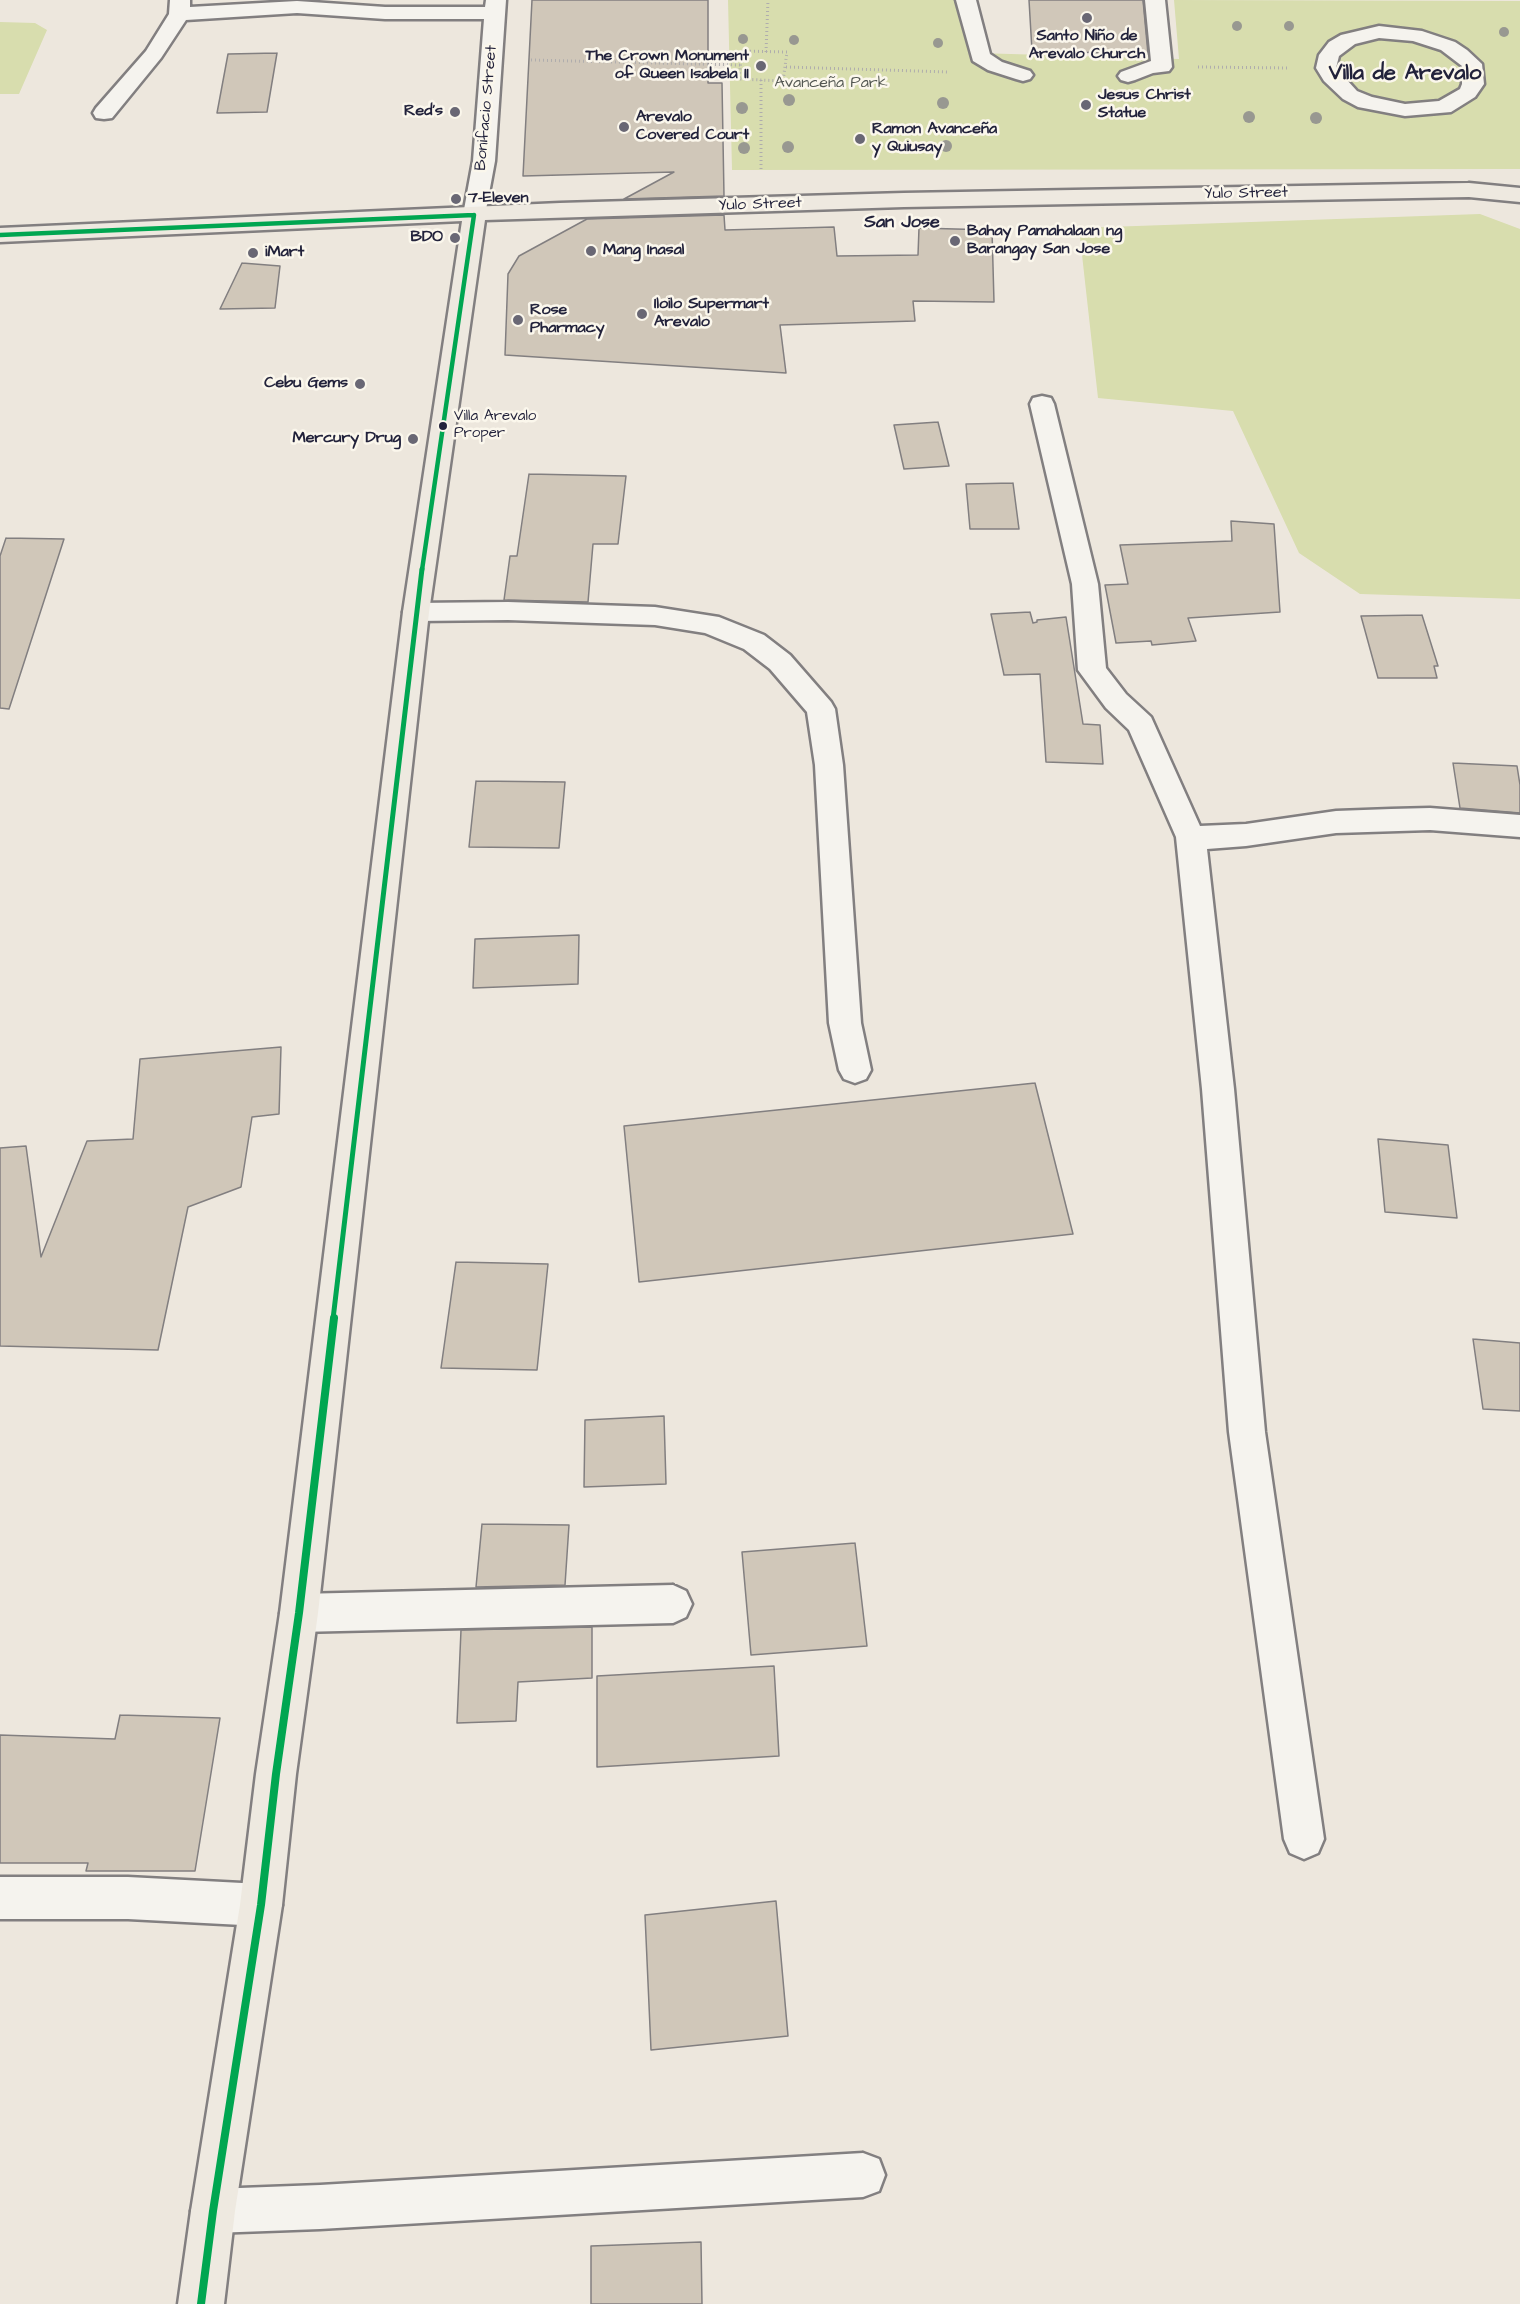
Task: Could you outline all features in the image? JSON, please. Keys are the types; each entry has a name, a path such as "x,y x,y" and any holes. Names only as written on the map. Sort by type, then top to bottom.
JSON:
{"main road":[{"name":"Yulo Street","path":"0,235 734,205 1469,190 1520,195"},
{"path":"201,2304 213,2211 261,1905 276,1774 299,1613 416,612 474,215"}],"street":[{"path":"966,0 981,57 995,66 1023,75"},
{"path":"1128,76 1150,67 1162,67 1155,0"},
{"path":"104,113 154,54 180,7 297,7 386,13 496,7"},
{"name":"Bonifacio Street","path":"474,215 484,160 496,7"},
{"path":"1379,32 1397,32 1432,39 1460,54 1472,64 1473,84 1468,93 1443,107 1405,110 1376,105 1350,95 1338,85 1326,68 1329,55 1336,46 1348,39 1379,32"},
{"path":"1042,404 1085,584 1092,670 1116,701 1141,724 1184,825 1191,836 1218,1089 1247,1432 1304,1839"},
{"path":"416,612 508,611 656,616 709,624 754,642 780,662 821,709 829,765 845,1023 855,1070"},
{"path":"1191,836 1208,838 1246,835 1336,822 1391,820 1430,819 1520,826"},
{"path":"299,1613 673,1604"},
{"path":"0,1898 128,1898 261,1905"},
{"path":"213,2211 320,2207 862,2175"}],"path":[{"path":"766,52 768,0"},
{"path":"742,51 766,52 787,52 783,81 739,79 742,51"},
{"path":"492,60 740,65"},
{"path":"786,67 1023,75"},
{"path":"1162,67 1326,68"},
{"path":"734,205 762,175 761,80"}],"green space":[{"name":"Avanceña Park","path":"728,0 971,0 977,53 1179,59 1174,0 1520,1 1520,169 732,170"},
{"path":"0,22 35,23 47,30 19,94 0,94"},
{"path":"1480,214 1520,229 1520,599 1360,594 1299,553 1233,411 1098,398 1079,228"}],"building":[{"path":"532,0 708,0 708,83 722,83 724,196 624,199 674,172 523,176"},
{"name":"Santo Niño de Arevalo Church","path":"1029,0 1143,0 1148,54 1032,51"},
{"path":"277,53 267,112 217,113 228,54"},
{"path":"724,215 725,230 834,227 837,256 918,255 919,228 992,230 994,302 913,301 915,321 780,325 786,373 505,355 508,274 519,256 587,219"},
{"path":"242,263 280,266 275,308 220,309"},
{"path":"938,422 949,466 904,469 894,425"},
{"path":"529,474 626,476 618,544 593,544 588,602 504,600 510,556 517,556"},
{"path":"1013,483 1019,529 970,529 966,484"},
{"path":"1231,521 1274,524 1280,612 1188,618 1196,641 1152,645 1151,641 1116,643 1105,585 1128,584 1120,545 1232,541"},
{"path":"6,538 64,539 9,709 0,708 0,556"},
{"path":"1030,612 1033,623 1037,620 1066,617 1083,724 1100,725 1103,764 1046,762 1040,674 1004,675 991,614"},
{"path":"1422,615 1438,666 1434,666 1437,678 1378,678 1361,616"},
{"path":"1453,763 1517,766 1520,813 1460,808"},
{"path":"476,781 565,782 559,848 469,847"},
{"path":"579,935 578,984 473,988 475,939"},
{"path":"281,1047 279,1114 252,1117 241,1187 188,1207 158,1350 0,1346 0,1148 26,1146 41,1257 87,1141 133,1139 140,1059"},
{"path":"1035,1083 1073,1234 639,1282 624,1126"},
{"path":"1378,1139 1448,1145 1457,1218 1385,1212"},
{"path":"456,1262 548,1264 537,1370 441,1368"},
{"path":"1473,1339 1520,1343 1520,1411 1483,1409"},
{"path":"664,1416 666,1484 584,1487 585,1420"},
{"path":"482,1524 569,1525 565,1585 476,1587"},
{"path":"855,1543 867,1646 751,1655 742,1552"},
{"path":"592,1627 592,1678 518,1682 516,1721 457,1723 461,1630"},
{"path":"774,1666 779,1756 597,1767 597,1676"},
{"path":"120,1715 220,1718 195,1871 86,1871 88,1863 0,1863 0,1735 115,1739"},
{"path":"776,1901 788,2036 651,2050 645,1915"},
{"path":"701,2242 702,2304 591,2304 591,2246"}],"transit line":[{"path":"0,235 474,215"},
{"path":"201,2304 213,2211 261,1905 276,1774 299,1613 416,612 474,215"}],"place":[{"name":"Santo Niño de Arevalo Church","path":"1087,18"},
{"name":"The Crown Monument of Queen Isabela II","path":"761,66"},
{"name":"Jesus Christ Statue","path":"1086,105"},
{"name":"Red's","path":"455,112"},
{"name":"Arevalo Covered Court","path":"624,127"},
{"name":"Ramon Avanceña y Quiusay","path":"860,139"},
{"name":"7-Eleven","path":"456,199"},
{"name":"BDO","path":"455,238"},
{"name":"Bahay Pamahalaan ng Barangay San Jose","path":"955,241"},
{"name":"Mang Inasal","path":"591,251"},
{"name":"iMart","path":"253,253"},
{"name":"Iloilo Supermart Arevalo","path":"642,314"},
{"name":"Rose Pharmacy","path":"518,320"},
{"name":"Cebu Gems","path":"360,384"},
{"name":"Villa Arevalo Proper","path":"443,426"},
{"name":"Mercury Drug","path":"413,439"}],"district":[{"name":"Villa de Arevalo","path":"1405,74"},
{"name":"San Jose","path":"902,223"}]}
